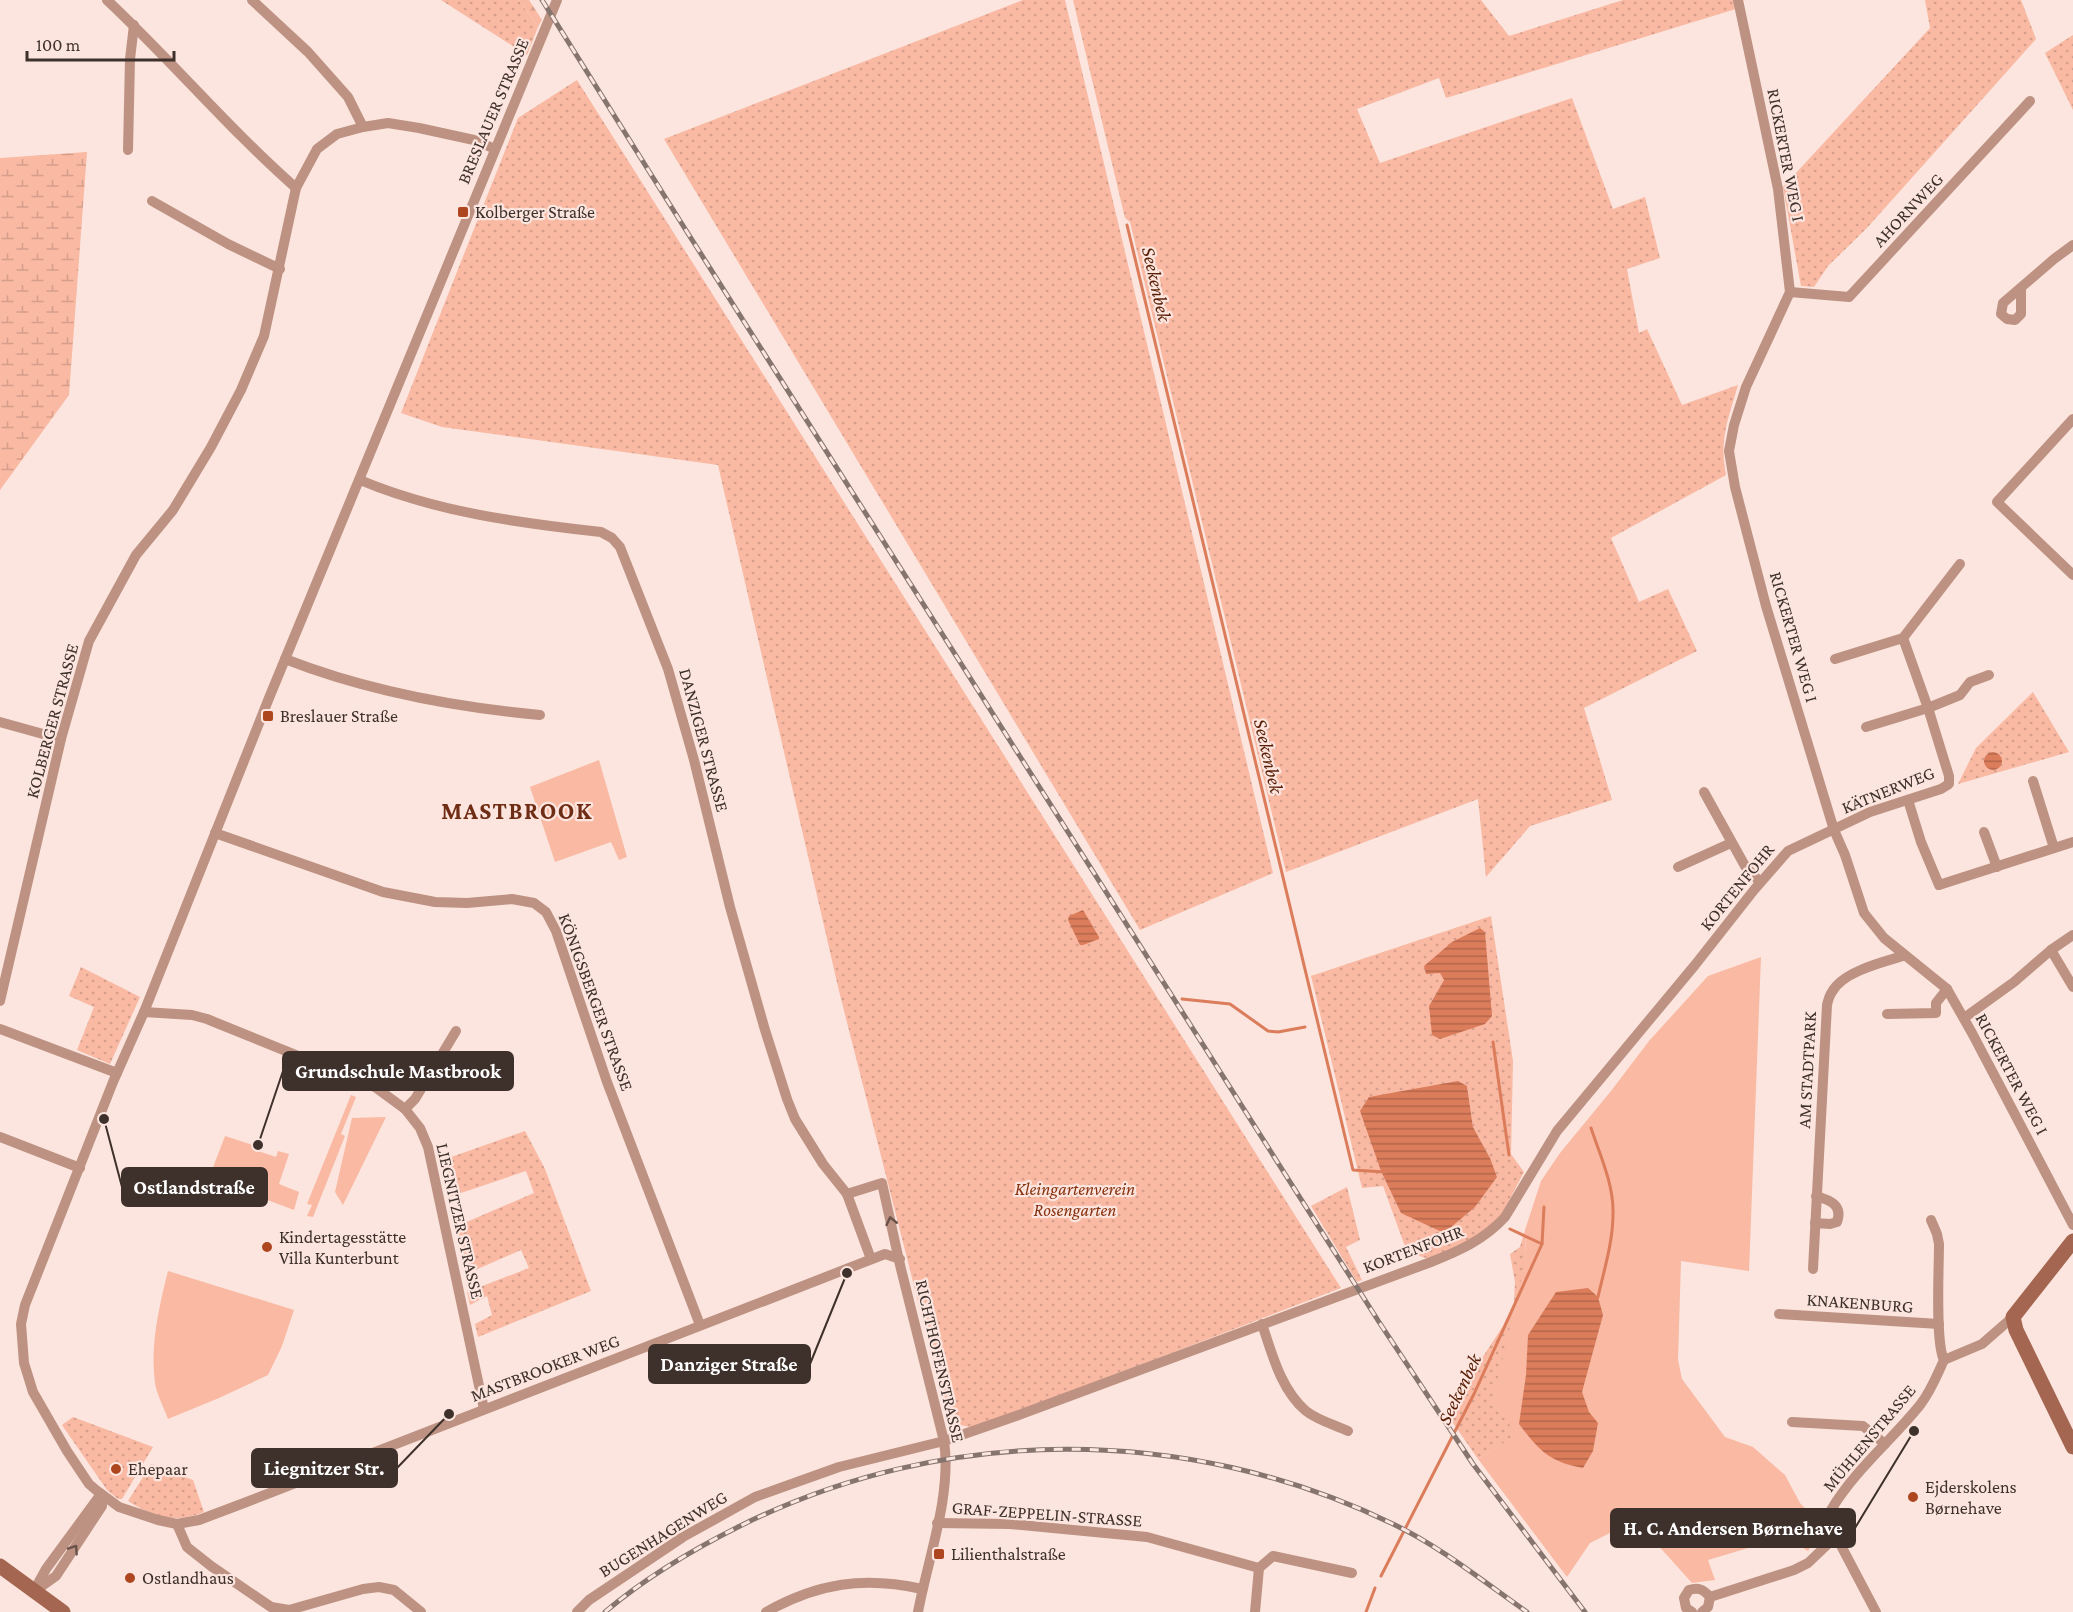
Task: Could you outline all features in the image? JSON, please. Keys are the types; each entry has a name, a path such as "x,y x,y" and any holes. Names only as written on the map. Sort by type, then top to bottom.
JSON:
{"street":[{"path":"107,0 134,25 259,156 296,188"},
{"path":"252,0 308,52 348,97 363,127"},
{"name":"BRESLAUER STRASSE","path":"101,1494 89,1484 67,1451 33,1392 24,1363 21,1324 25,1305 285,660 557,0"},
{"name":"RICKERTER WEG I","path":"1738,0 1778,189 1790,291 1746,387 1734,425 1729,451 1735,486 1766,606 1834,830 1845,855 1864,913 1884,938 1947,989 2073,1225"},
{"path":"128,150 130,59 134,25"},
{"name":"AHORNWEG","path":"1790,291 1850,297 2030,101"},
{"name":"KOLBERGER STRASSE","path":"0,1001 62,739 89,641 136,555 173,510 211,447 241,390 264,336 296,188 317,149 337,134 388,123 474,140 495,149"},
{"path":"152,201 228,244 280,269"},
{"path":"2021,288 2073,245"},
{"path":"2073,418 1996,502 2073,574"},
{"name":"DANZIGER STRASSE","path":"360,480 392,494 436,506 515,521 601,532 612,538 620,547 668,669 694,760 730,907 787,1100 795,1119 823,1164 848,1194 871,1259"},
{"path":"1835,659 1903,638 1960,564"},
{"name":"KÄTNERWEG","path":"1834,830 1870,812 1941,789 1949,783 1949,776 1928,708 1903,638"},
{"path":"285,660 389,692 450,704 540,716"},
{"path":"1866,727 1928,708 1960,694 1970,682 1989,675"},
{"path":"0,722 62,739"},
{"path":"2033,781 2054,848"},
{"path":"1704,792 1745,866 1760,882"},
{"path":"1908,800 1939,885 2073,842"},
{"name":"KORTENFOHR","path":"944,1441 1457,1252 1478,1241 1505,1217 1557,1131 1695,965 1760,882 1788,851 1834,830"},
{"path":"1984,832 1997,867"},
{"name":"KÖNIGSBERGER STRASSE","path":"215,833 383,892 435,902 467,903 512,899 534,903 546,912 556,931 607,1082 700,1324"},
{"path":"1678,867 1731,843"},
{"path":"1964,1018 2073,935"},
{"path":"2051,950 2073,987"},
{"name":"AM STADTPARK","path":"1813,1269 1827,1005 1832,990 1856,972 1904,956"},
{"path":"1887,1014 1936,1013 1936,1003 1947,989"},
{"name":"LIEGNITZER STRASSE","path":"144,1012 192,1015 229,1027 375,1087 405,1109 420,1128 428,1147 484,1409"},
{"path":"0,1029 117,1073"},
{"path":"405,1109 415,1099 456,1032"},
{"path":"0,1137 80,1168"},
{"path":"848,1194 882,1183 900,1259"},
{"path":"1815,1223 1837,1222 1839,1216 1838,1208 1831,1200 1816,1196"},
{"path":"1931,1220 1939,1245 1939,1324 1941,1354 1944,1360 1982,1344 2013,1317 2072,1244"},
{"name":"MASTBROOKER WEG","path":"101,1494 119,1507 158,1520 177,1524 199,1520 871,1259 885,1254 900,1259"},
{"name":"RICHTHOFENSTRASSE","path":"900,1259 944,1441 946,1459 937,1523 918,1612"},
{"name":"KNAKENBURG","path":"1779,1314 1939,1324"},
{"path":"2013,1317 2016,1330 2073,1447"},
{"path":"1262,1324 1282,1378 1292,1395 1307,1412 1348,1431"},
{"name":"MÜHLENSTRASSE","path":"1876,1612 1838,1538 1831,1510 1840,1495 1920,1404 1933,1386 1944,1360"},
{"path":"1792,1422 1863,1426 1885,1444"},
{"name":"BUGENHAGENWEG","path":"577,1612 589,1600 683,1537 755,1497 839,1467 944,1441"},
{"path":"35,1591 46,1569 101,1494"},
{"name":"GRAF-ZEPPELIN-STRASSE","path":"937,1523 1011,1524 1147,1537 1259,1568"},
{"path":"177,1524 187,1547 271,1607 289,1610 363,1589 379,1587 394,1590 421,1612"},
{"path":"1710,1597 1794,1570 1808,1563 1829,1542 1838,1538"},
{"path":"1255,1612 1259,1568 1273,1556 1352,1573"},
{"path":"0,1566 63,1612"},
{"path":"766,1612 777,1605 840,1583 871,1581 922,1589"},
{"path":"1692,1612 1686,1608 1684,1598 1689,1590 1696,1588 1705,1590 1710,1597 1708,1607 1702,1612"}],"green space":[{"path":"441,0 519,0 538,27 527,55"},
{"path":"519,0 529,0 542,20 538,27"},
{"path":"1023,0 1065,0 1273,873 1140,930 664,139"},
{"path":"1073,0 1481,0 1509,36 1623,0 1738,0 1739,8 1446,98 1439,78 1357,109 1380,163 1572,98 1613,209 1645,197 1660,258 1627,269 1639,333 1647,329 1682,405 1738,385 1724,440 1726,475 1611,538 1639,602 1668,589 1697,651 1584,708 1612,800 1530,826 1486,877 1478,799 1286,872 1130,222 1125,218"},
{"path":"1925,0 2021,0 2036,39 1866,229 1828,266 1814,287 1801,286 1783,187 1930,28"},
{"path":"2073,35 2073,110 2045,53"},
{"name":"Kleingartenverein Rosengarten","path":"577,80 1341,1288 976,1428 949,1423 839,991 718,465 442,427 401,413 518,118"},
{"path":"87,152 69,395 0,490 0,158"},
{"path":"2033,692 2069,752 1958,784 1976,748"},
{"path":"599,760 627,857 619,860 611,842 555,862 530,787"},
{"path":"1491,916 1513,1061 1511,1154 1524,1172 1502,1214 1477,1238 1429,1259 1407,1252 1383,1186 1362,1188 1311,976","holes":["1485,932 1429,1006 1444,980 1441,973 1434,972","1467,1086 1473,1127 1490,1158 1369,1097"]},
{"path":"1761,957 1749,1271 1681,1261 1678,1360 1682,1379 1725,1437 1753,1447 1785,1475 1800,1503 1823,1528 1808,1551 1785,1537 1708,1560 1715,1580 1692,1583 1656,1543 1641,1536 1610,1533 1590,1543 1567,1577 1478,1459 1516,1435 1493,1399 1526,1258 1525,1230 1541,1181 1560,1153 1649,1041 1708,976"},
{"path":"81,967 140,997 110,1064 77,1050 94,1007 69,996"},
{"path":"351,1095 356,1097 341,1134 345,1136 313,1217 307,1216 312,1205 307,1204"},
{"path":"386,1117 343,1205 335,1192 352,1118"},
{"path":"525,1131 545,1169 591,1291 478,1337 475,1324 492,1315 487,1296 470,1305 467,1292 529,1268 521,1250 466,1274 455,1227 534,1193 526,1171 449,1197 440,1161"},
{"path":"225,1136 259,1147 258,1151 276,1157 278,1151 289,1154 279,1184 299,1192 294,1210 209,1178"},
{"path":"1347,1187 1360,1240 1346,1247 1362,1280 1357,1282 1311,1206"},
{"path":"1525,1230 1526,1258 1517,1435 1478,1459 1446,1413 1503,1326 1514,1303 1515,1282 1510,1254 1520,1247"},
{"path":"168,1271 294,1310 282,1346 268,1375 168,1419 156,1388 154,1355 159,1312"},
{"path":"73,1417 153,1447 122,1499 118,1499 107,1490 62,1425"},
{"path":"151,1464 193,1480 204,1512 184,1518 165,1517 146,1511 128,1501"}],"shaded area":[{"path":"1993,752 1999,755 2002,761 1999,767 1993,770 1987,767 1984,761 1987,755"},
{"path":"1083,910 1099,939 1080,945 1068,920 1069,916"},
{"path":"1480,928 1485,932 1492,1016 1485,1024 1440,1039 1432,1035 1429,1006 1444,980 1440,973 1426,974 1424,966 1452,942"},
{"path":"1458,1081 1467,1086 1473,1127 1490,1158 1497,1177 1475,1207 1444,1233 1401,1213 1381,1171 1360,1111 1369,1097"},
{"path":"1588,1288 1598,1297 1603,1315 1582,1392 1589,1412 1598,1423 1593,1451 1583,1468 1553,1458 1539,1448 1519,1424 1526,1375 1528,1335 1556,1292"}],"waterway":[{"name":"Seekenbek","path":"1127,225 1353,1170 1385,1172"},
{"path":"1182,999 1230,1004 1268,1031 1278,1032 1305,1027"},
{"path":"1493,1042 1509,1155"},
{"path":"1591,1128 1606,1170 1613,1203 1612,1235 1598,1297"},
{"path":"1542,1244 1544,1207"},
{"name":"Seekenbek","path":"1381,1576 1474,1394 1542,1244 1510,1229"},
{"name":"Seekenbek","path":"1366,1612 1375,1588"}],"railway":[{"path":"542,0 1379,1322 1473,1464 1585,1612"},
{"path":"605,1612 653,1576 704,1545 740,1526 818,1493 900,1469 982,1454 1066,1449 1150,1454 1233,1468 1314,1491 1411,1533 1462,1565 1527,1612"}],"place":[{"name":"Kolberger Straße","path":"463,212"},
{"name":"Breslauer Straße","path":"268,716"},
{"name":"Ostlandstraße","path":"104,1119"},
{"name":"Grundschule Mastbrook","path":"258,1145"},
{"name":"Kindertagesstätte Villa Kunterbunt","path":"267,1247"},
{"name":"Danziger Straße","path":"847,1273"},
{"name":"Liegnitzer Str.","path":"449,1414"},
{"name":"H. C. Andersen Børnehave","path":"1914,1431"},
{"name":"Ehepaar","path":"116,1469"},
{"name":"Ejderskolens Børnehave","path":"1913,1497"},
{"name":"Lilienthalstraße","path":"939,1554"},
{"name":"Ostlandhaus","path":"130,1578"}],"district":[{"name":"MASTBROOK","path":"517,810"}]}
